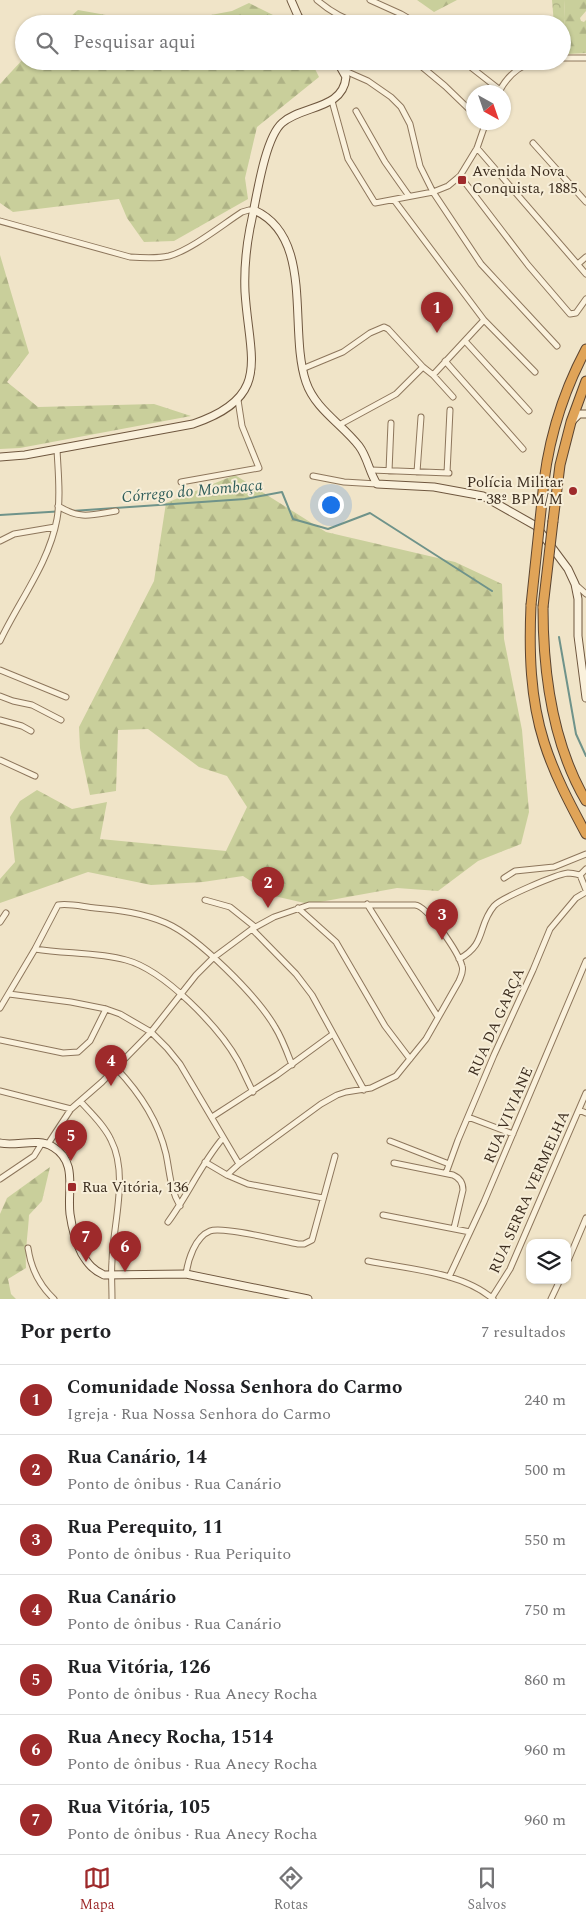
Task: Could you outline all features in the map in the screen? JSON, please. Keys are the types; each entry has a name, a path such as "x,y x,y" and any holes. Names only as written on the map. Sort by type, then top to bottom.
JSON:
{"highway":[{"path":"586,350 564,396 550,446 531,605 530,649 536,710 544,742 557,776 586,834"},
{"path":"586,381 571,422 560,465 544,607 546,676 556,725 567,762 586,801"}],"main road":[{"path":"291,0 298,15"},
{"path":"0,457 57,450 193,424 215,416 238,400 248,386 252,369 245,292 244,267 246,247 270,141 274,132 282,123 291,117 332,101 340,94 346,77 343,70"},
{"path":"254,210 276,226 289,249 295,280 299,349 302,369 308,388 316,401 363,451 377,484 434,487 483,496 536,526 568,568 575,584 578,599 578,636 586,698"},
{"path":"571,422 580,414 586,414"},
{"path":"577,611 586,608"},
{"path":"0,1143 45,1144 63,1155 69,1166 70,1212 74,1233 80,1249 92,1268 104,1275 186,1274 305,1299"}],"street":[{"path":"317,0 337,15"},
{"path":"370,0 403,15"},
{"path":"571,58 586,58"},
{"path":"343,70 373,84 401,107 410,124 420,166 433,192 481,264 557,346"},
{"path":"425,70 466,106"},
{"path":"474,70 492,85"},
{"path":"503,85 515,70"},
{"path":"332,101 348,159 372,200 377,203 442,190 460,176 477,148 482,130"},
{"path":"356,111 385,162 409,196"},
{"path":"533,143 586,202"},
{"path":"477,148 586,274"},
{"path":"460,176 528,265 570,314 576,313 586,299"},
{"path":"394,200 484,320 535,372"},
{"path":"0,221 130,257 148,259 168,256 182,251 242,212 254,210"},
{"path":"578,264 586,258"},
{"path":"432,374 484,320"},
{"path":"302,369 343,352 370,333 384,327 453,397"},
{"path":"464,341 528,410"},
{"path":"445,361 523,449"},
{"path":"339,425 396,394 423,367"},
{"path":"181,482 260,468 242,426 238,400"},
{"path":"371,470 448,473 450,410"},
{"path":"417,472 421,417"},
{"path":"389,471 391,423"},
{"path":"0,640 52,540 58,506 57,450"},
{"path":"313,476 377,484"},
{"path":"58,506 74,515 82,516 116,511"},
{"path":"0,541 14,534 55,527"},
{"path":"575,584 586,594"},
{"path":"0,670 66,697"},
{"path":"0,696 32,705 61,720"},
{"path":"0,720 22,726 31,731"},
{"path":"0,760 35,776"},
{"path":"504,878 518,870 554,867 586,854"},
{"path":"580,875 586,869"},
{"path":"459,959 477,945 491,911 498,902 561,875 568,873 580,875"},
{"path":"580,875 586,891"},
{"name":"RUA DA GARÇA","path":"446,1173 468,1117 550,929 576,898 586,891"},
{"path":"205,900 230,907 253,928 304,983 322,1011 364,1090"},
{"path":"0,1008 35,949 56,907 60,904 113,909 147,916 168,924 213,958 238,981 275,1026 292,1065"},
{"path":"0,1179 34,1156 71,1109 116,1068 151,1032 180,995 213,958 253,928 274,917 298,908 320,904 419,905 430,914 459,959 463,972 426,1039 396,1076 380,1086 346,1092 321,1104 239,1164 227,1175"},
{"path":"368,904 438,1017"},
{"path":"298,908 336,942 385,1026 410,1059"},
{"path":"0,922 6,913"},
{"path":"35,949 126,960 143,966 158,975 197,1010 226,1045 237,1060 253,1092"},
{"name":"RUA VIVIANE","path":"449,1277 583,975 586,961"},
{"path":"9,994 71,1002 106,1009 120,1014 151,1032 180,1064 239,1164"},
{"path":"0,1040 63,1053 78,1052 90,1042 106,1009"},
{"path":"212,1117 253,1092 333,1034"},
{"path":"116,1068 136,1090 156,1124 166,1156 172,1192 180,1206"},
{"path":"0,1091 71,1109"},
{"name":"RUA SERRA VERMELHA","path":"492,1299 510,1268 586,1093"},
{"path":"80,1101 105,1129 112,1140 116,1156 120,1194 112,1261 112,1299"},
{"path":"579,1110 586,1113"},
{"path":"468,1117 513,1134"},
{"path":"168,1222 180,1206 205,1162 223,1138"},
{"path":"390,1141 449,1164"},
{"path":"186,1274 192,1250 202,1237 210,1231 224,1231 298,1244 308,1243 312,1240 335,1156"},
{"path":"205,1162 227,1175 248,1184 323,1198"},
{"path":"394,1163 456,1176 463,1186 454,1228"},
{"path":"384,1215 470,1232"},
{"path":"571,1254 586,1218"},
{"path":"28,1248 30,1262 35,1275 54,1299"},
{"path":"368,1261 449,1277 482,1291 492,1299"},
{"path":"551,1299 558,1284"},
{"path":"554,1293 560,1299"}],"green space":[{"path":"417,0 457,0 434,12"},
{"path":"552,0 565,0 564,15 553,15"},
{"path":"565,0 586,0 586,11 580,18 584,22 586,20 586,53 571,54 571,15 564,15"},
{"path":"249,3 273,15 211,15 232,11"},
{"path":"78,10 106,15 72,15"},
{"path":"15,68 15,70 316,70 319,77 257,127 245,178 248,199 174,241 144,242 127,218 119,199 13,212 0,203 0,84"},
{"path":"0,255 29,353 7,382 38,407 154,404 191,416 20,448 0,449"},
{"path":"235,475 326,532 455,562 502,584 504,639 522,730 529,812 521,844 478,861 438,891 397,888 309,904 274,896 243,876 203,882 151,885 88,872 0,903 0,879 15,862 10,817 20,801 37,790 72,809 107,802 100,839 226,851 247,807 227,776 199,767 148,729 118,730 116,791 90,795 80,748 79,727 154,581 166,503"},
{"path":"50,1167 42,1201 29,1215 26,1268 8,1279 11,1294 16,1299 0,1299 0,1214 7,1198"}],"waterway":[{"name":"Córrego do Mombaça","path":"72,511 245,499 282,492 293,519 328,529 370,513 492,591"},
{"name":"Córrego do Mombaça","path":"0,515 65,511"},
{"path":"559,637 576,734 586,756"}],"place":[{"name":"Avenida Nova Conquista, 1885","path":"462,180"},
{"name":"Comunidade Nossa Senhora do Carmo","path":"437,333"},
{"name":"Polícia Militar - 38º BPM/M","path":"573,491"},
{"name":"Rua Canário, 14","path":"268,908"},
{"name":"Rua Perequito, 11","path":"442,940"},
{"name":"Rua Canário","path":"111,1086"},
{"name":"Rua Vitória, 126","path":"71,1161"},
{"name":"Rua Vitória, 136","path":"72,1187"},
{"name":"Rua Vitória, 105","path":"86,1262"},
{"name":"Rua Anecy Rocha, 1514","path":"125,1272"}]}
